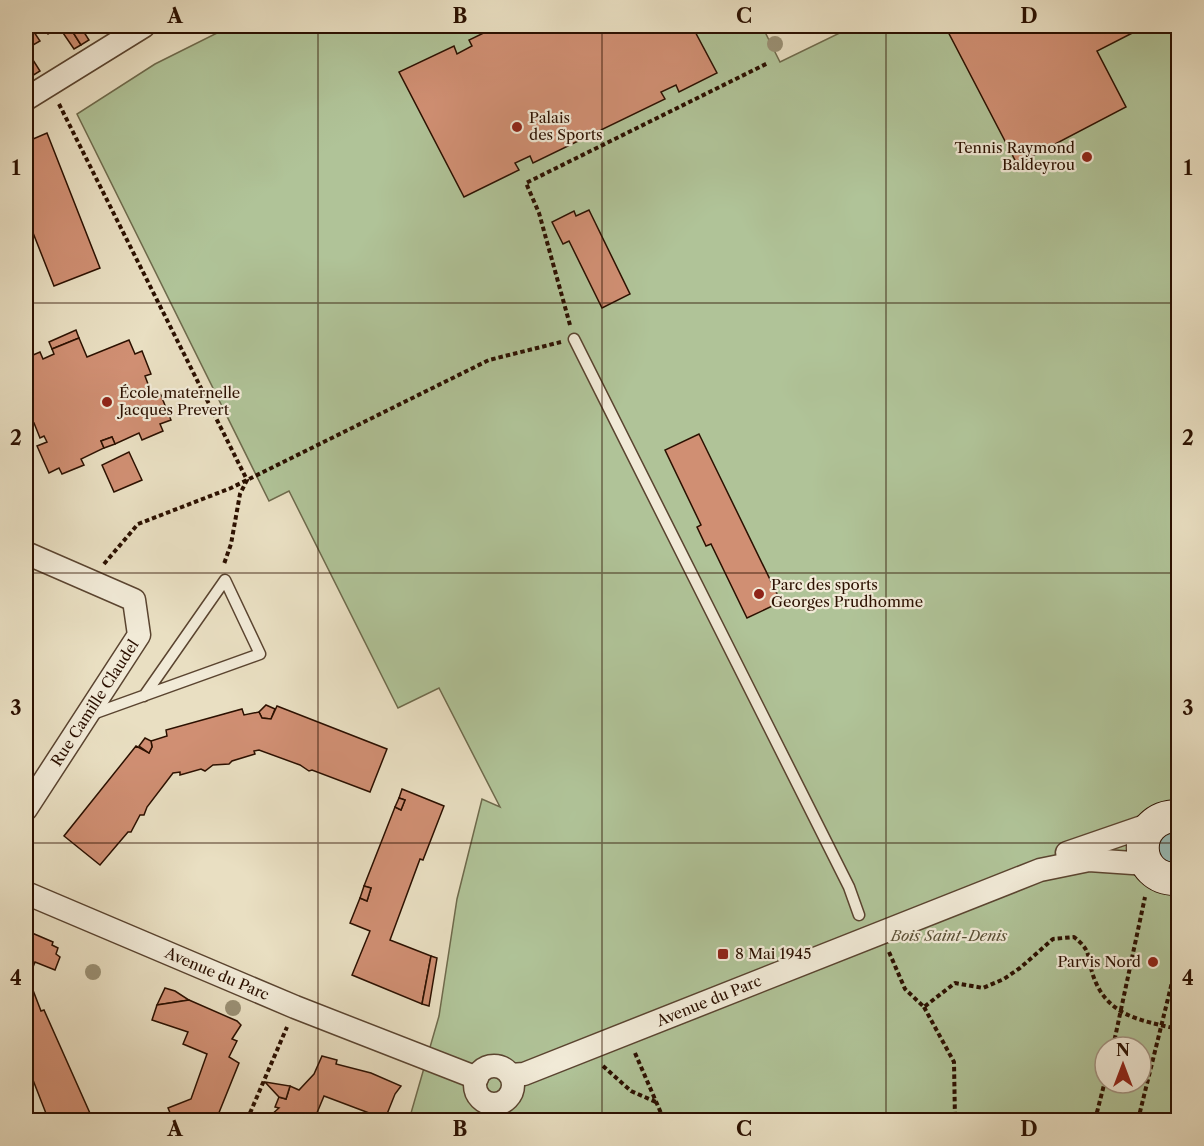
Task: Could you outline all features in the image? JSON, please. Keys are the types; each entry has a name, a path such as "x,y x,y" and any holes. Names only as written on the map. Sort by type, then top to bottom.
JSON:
{"street":[{"path":"26,99 144,26"},
{"name":"Rue Camille Claudel","path":"26,553 135,600 139,635 26,809"},
{"path":"1162,882 1142,846 1148,830 1170,817"},
{"name":"Avenue du Parc","path":"1050,868 1056,857 1170,817"},
{"name":"Avenue du Parc","path":"511,1075 524,1074 1050,868 1089,860 1162,882"},
{"name":"Avenue du Parc","path":"26,893 295,1007 477,1078"},
{"path":"493,1066 506,1070 511,1075 513,1082 509,1097 486,1112 477,1093 477,1078 481,1072 493,1066"}],"lane":[{"path":"574,339 849,887 860,915"},
{"path":"144,696 225,579"},
{"path":"87,716 260,654 225,579"}],"path":[{"path":"91,581 96,571 138,524 247,480 489,360 574,339 539,213 526,183 768,63"},
{"path":"49,85 79,139 247,480"},
{"path":"225,579 223,560 231,544 240,494 247,480"},
{"path":"1116,1035 1162,882"},
{"path":"880,933 905,989 924,1007 954,1062 955,1120"},
{"path":"924,1007 955,983 983,988 1004,979 1020,968 1053,939 1074,937 1087,948 1092,973 1103,997 1122,1014 1179,1029"},
{"path":"1138,1120 1179,958"},
{"path":"247,1120 295,1007"},
{"path":"627,1033 664,1120"},
{"path":"586,1049 631,1091 656,1102"},
{"path":"1095,1120 1101,1095"}],"green space":[{"name":"Parc des sports Georges Prudhomme","path":"231,26 762,26 780,62 854,26 1178,26 1178,1120 409,1120 439,1016 457,899 482,799 500,807 439,688 398,708 289,491 269,501 77,114 155,64"}],"water":[{"path":"1178,830 1178,867 1162,863 1156,842 1160,835"}],"building":[{"path":"26,26 30,26 40,41 26,49"},
{"path":"42,26 69,26 81,45 74,49 59,27 48,34"},
{"path":"69,26 80,26 89,40 81,45"},
{"name":"Palais des Sports","path":"498,26 692,26 717,73 679,92 676,85 661,92 665,99 533,163 530,156 515,163 519,170 464,197 399,72 454,46 457,54 472,46 469,40"},
{"path":"945,26 1146,26 1097,51 1126,107 1017,164"},
{"path":"26,49 40,71 32,76 26,66"},
{"path":"47,133 100,268 54,286 26,215 26,142"},
{"path":"589,210 630,294 602,308 569,241 563,244 552,222 574,211 576,216"},
{"path":"76,330 79,338 52,349 49,342"},
{"path":"79,338 87,357 129,340 135,354 142,351 151,374 145,376 151,392 147,393 149,398 160,393 171,420 160,424 163,431 142,440 139,433 115,444 112,437 101,441 104,448 81,459 84,465 62,474 59,468 49,473 37,446 47,442 44,436 40,438 34,423 28,426 26,420 26,358 40,352 43,359 54,354 52,349"},
{"path":"699,434 781,602 747,618 711,544 706,546 697,527 701,525 665,450"},
{"path":"112,437 115,444 104,448 101,441"},
{"path":"129,452 142,480 114,492 102,465"},
{"path":"266,705 275,709 271,719 262,718 259,712"},
{"path":"277,706 387,749 370,792 312,770 309,771 300,765 259,750 254,751 255,754 229,764 213,765 205,771 201,769 180,775 180,772 173,773 147,807 144,815 140,815 131,832 128,832 100,865 64,836 136,746 149,753 152,747 151,741 167,736 166,730 242,709 244,715 259,712 262,718 271,719"},
{"path":"145,738 151,741 152,747 149,753 139,746"},
{"path":"402,789 444,806 423,860 420,859 390,940 431,956 422,1004 352,975 370,931 350,923 360,898 367,901 371,888 364,886 395,807 401,810 405,800 399,798"},
{"path":"399,798 405,800 401,810 395,807"},
{"path":"364,886 371,888 367,901 360,898"},
{"path":"32,933 53,942 52,945 58,948 56,954 60,957 55,970 35,962 33,967 26,970 26,934 31,936"},
{"path":"431,956 437,958 429,1006 422,1004"},
{"path":"26,972 41,1011 44,1010 93,1120 50,1120 47,1116 26,1062"},
{"path":"165,988 175,991 189,1000 157,1005"},
{"path":"189,1000 237,1021 241,1025 232,1039 237,1041 229,1057 239,1063 216,1120 173,1120 168,1108 191,1099 207,1054 183,1044 188,1032 152,1020 157,1005"},
{"path":"322,1056 337,1060 336,1064 371,1073 401,1086 395,1094 385,1119 324,1096 314,1120 279,1120 270,1116 279,1108 275,1107 279,1097 286,1099 290,1086 299,1090 314,1074"},
{"path":"265,1082 290,1086 286,1099 279,1097"}],"place":[{"name":"Palais des Sports","path":"517,127"},
{"name":"Tennis Raymond Baldeyrou","path":"1087,157"},
{"name":"École maternelle Jacques Prevert","path":"107,402"},
{"name":"Parc des sports Georges Prudhomme","path":"759,594"},
{"name":"8 Mai 1945","path":"723,954"},
{"name":"Parvis Nord","path":"1153,962"}],"park label":[{"name":"Bois Saint-Denis","path":"949,936"}]}
